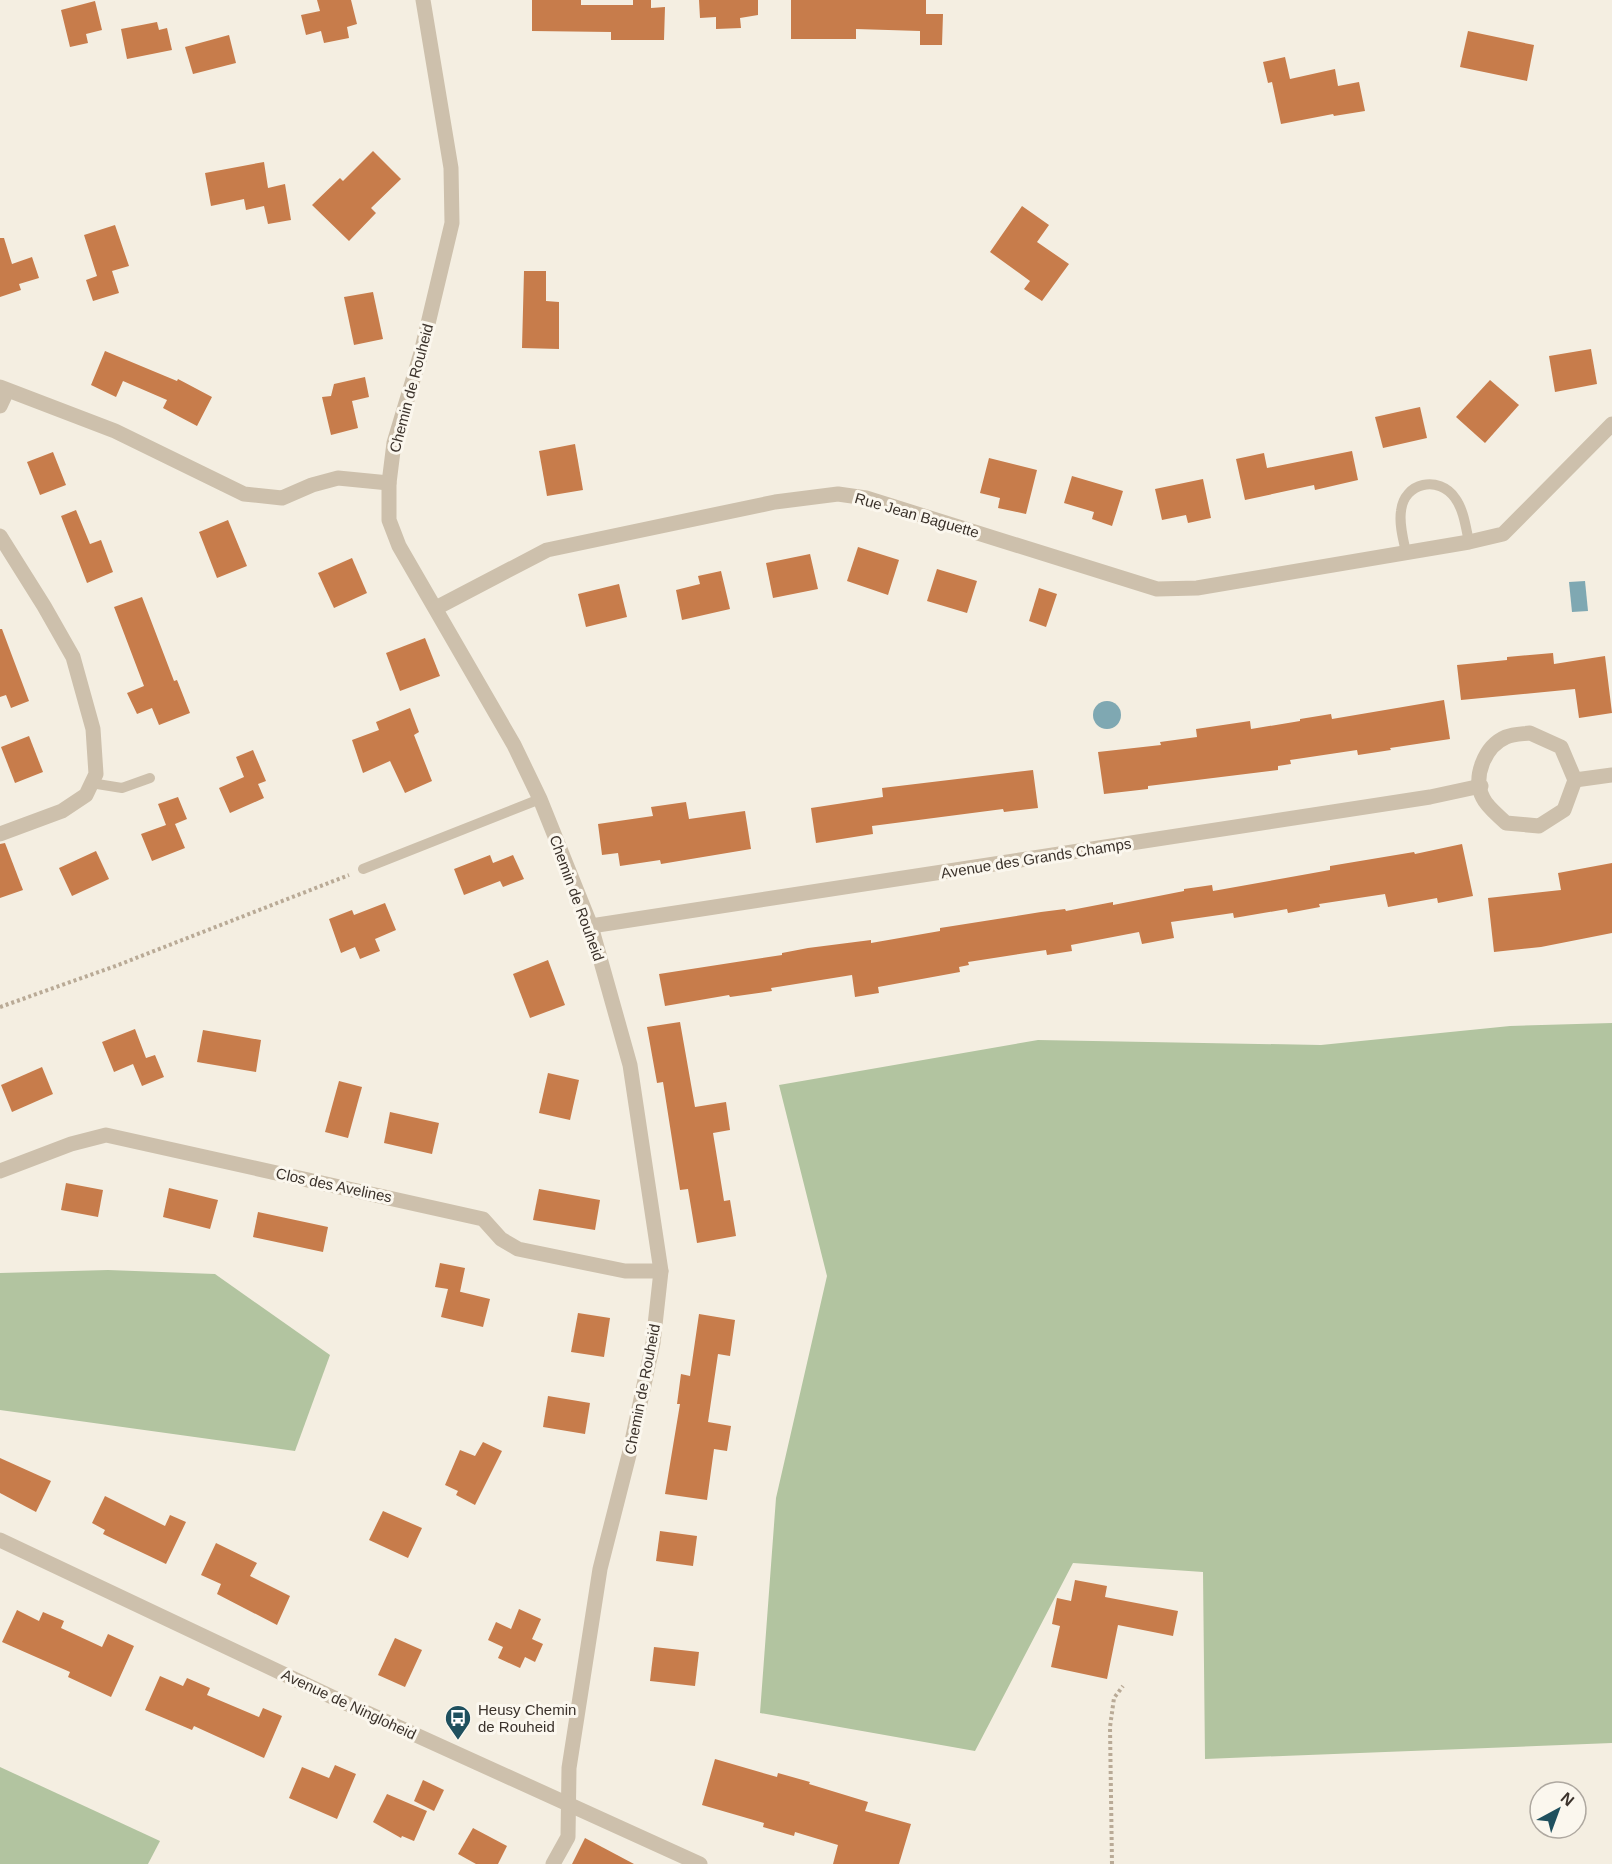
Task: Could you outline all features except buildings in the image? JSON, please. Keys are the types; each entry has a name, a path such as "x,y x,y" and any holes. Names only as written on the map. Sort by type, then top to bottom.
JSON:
{"street":[{"name":"Chemin de Rouheid","path":"423,0 451,168 452,223 421,353 394,443 388,483 389,520 399,546 514,745 540,799 591,926 630,1065 661,1271 653,1343 629,1455 600,1569 569,1768 567,1837 553,1864"},
{"path":"0,406 3,389 115,431 244,494 282,498 312,485 338,478 388,483"},
{"name":"Rue Jean Baguette","path":"436,608 547,550 776,502 838,494 866,498 1157,589 1197,588 1469,543 1503,534 1612,424"},
{"path":"0,536 73,657 93,729 96,774 86,795 62,811 0,834"},
{"path":"1530,733 1561,747 1575,780 1564,810 1539,826 1506,823 1483,799 1479,772 1488,752 1505,737 1530,733"},
{"path":"1575,780 1612,775"},
{"name":"Avenue des Grands Champs","path":"591,926 1430,797 1481,786"},
{"name":"Clos des Avelines","path":"0,1171 71,1144 105,1135 483,1219 501,1239 518,1249 625,1271 661,1271"},
{"name":"Avenue de Ningloheid","path":"0,1540 330,1696 700,1864"}],"lane":[{"path":"1406,552 1401,511 1404,498 1414,488 1424,484 1436,484 1446,488 1457,500 1469,543"},
{"path":"92,783 122,788 150,778"},
{"path":"363,869 540,799"}],"path":[{"path":"0,1007 113,967 363,869"},
{"path":"1112,1864 1110,1727 1114,1698 1124,1686"}],"green space":[{"path":"1612,1023 1612,1743 1205,1759 1203,1572 1073,1563 975,1751 760,1713 776,1498 827,1276 779,1085 1038,1040 1321,1045 1510,1026"},
{"path":"108,1270 215,1274 330,1355 295,1451 0,1410 0,1273"},
{"path":"0,1767 160,1841 148,1864 0,1864"}],"water":[{"path":"1585,581 1588,611 1572,612 1569,582"},
{"path":"1107,701 1117,705 1121,715 1117,725 1107,729 1097,725 1093,715 1097,705"}],"place":[{"name":"Heusy Chemin de Rouheid","path":"458,1741"}]}
